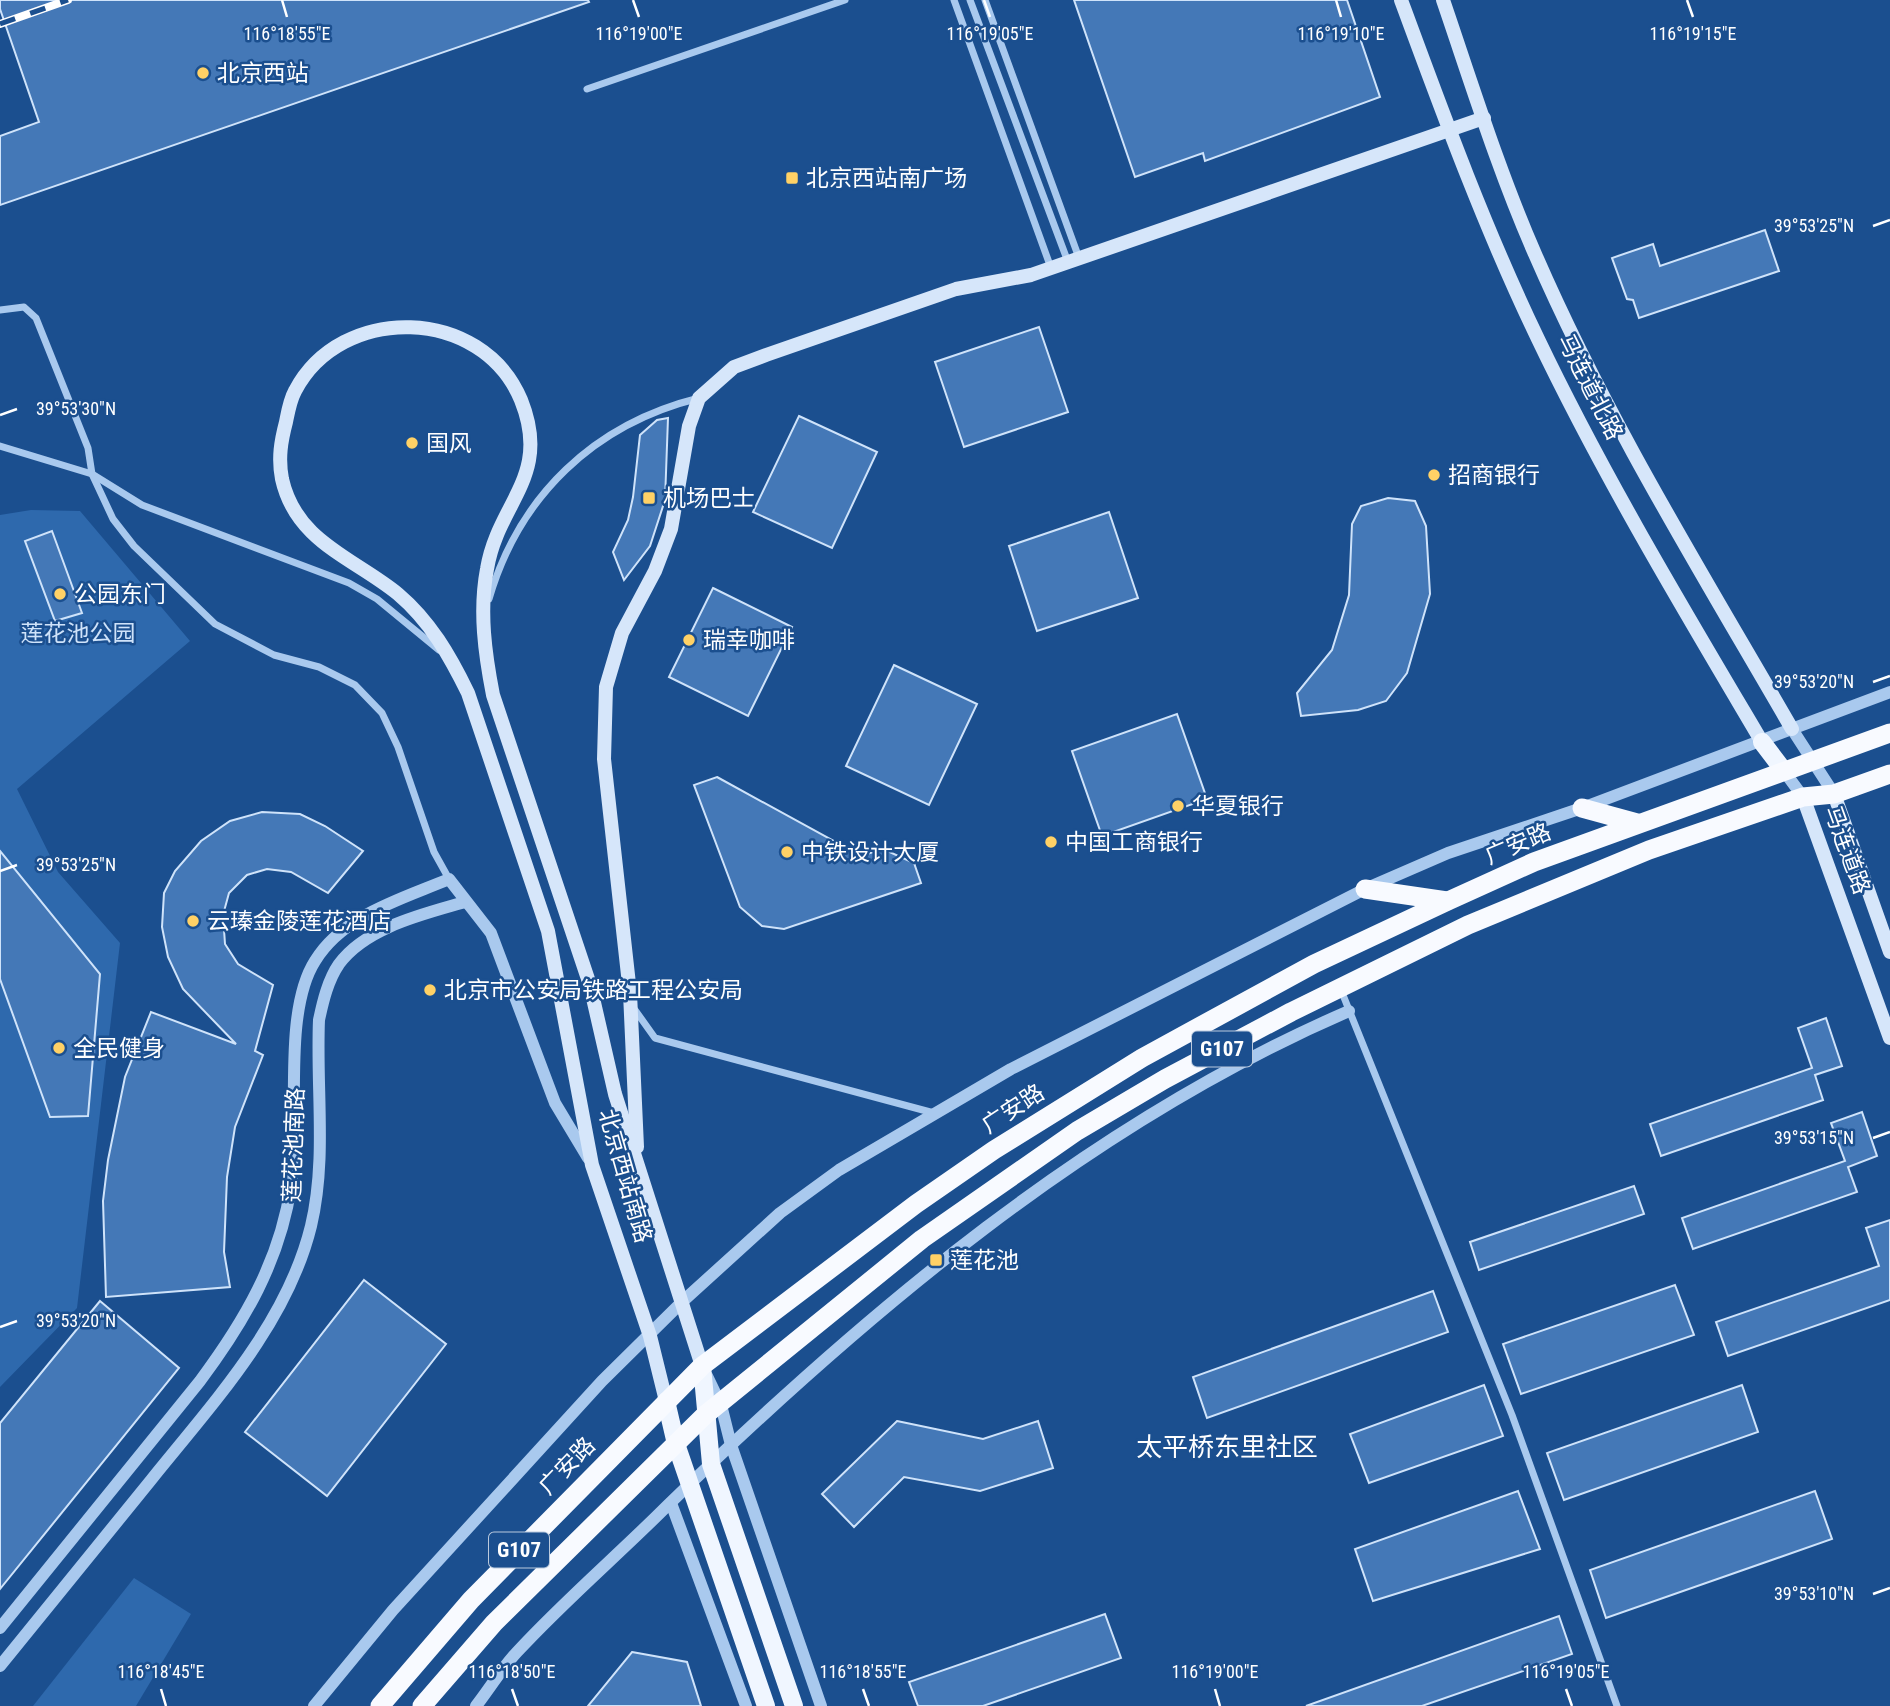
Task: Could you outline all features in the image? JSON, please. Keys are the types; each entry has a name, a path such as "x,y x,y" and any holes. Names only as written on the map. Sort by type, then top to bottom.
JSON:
{"highway":[{"name":"广安路","path":"380,1706 471,1600 702,1366 916,1204 1065,1104 1314,964 1534,862 1890,733"},
{"path":"1803,797 1834,794 1890,774"},
{"name":"G107","path":"422,1706 494,1623 713,1410 922,1239 1077,1131 1165,1079 1340,986 1593,872 1803,797"},
{"path":"1582,808 1637,823"},
{"path":"1365,889 1448,901"}],"main road":[{"name":"马连道北路","path":"1401,0 1502,260 1592,447 1762,742 1784,771"},
{"name":"马连道北路","path":"1443,0 1534,252 1625,439 1792,729"},
{"path":"639,1169 630,993 604,759 606,687 622,633 655,571 671,529 689,426 699,398 734,367 766,355 956,289 1051,268 1484,118"},
{"name":"北京西站南路","path":"766,1706 676,1444 650,1336 592,1165 548,931 468,693 451,658 426,622 398,594 311,534 294,510 282,480 279,449 293,394 307,372 332,348 368,331 405,325 443,331 480,349 506,374 520,399 530,434 531,464 522,488 500,529 487,569 485,654 493,695 590,985 615,1094 702,1366 713,1410 711,1464 794,1706"},
{"name":"马连道路","path":"1834,794 1890,952"},
{"name":"马连道路","path":"1803,797 1890,1038"}],"street":[{"path":"587,89 845,0"},
{"path":"954,0 1051,268"},
{"path":"970,0 1073,260"},
{"path":"985,0 1073,260"},
{"path":"0,310 24,307 36,318 88,448 92,474 113,519 134,546 215,624 274,655 319,667 355,685 382,713 398,747 434,852 465,902 491,933 555,1103 592,1165"},
{"path":"484,617 498,569 534,502 593,446 631,421 668,405 699,398"},
{"path":"0,446 92,474 142,505 349,583 377,599 451,658"},
{"name":"广安路","path":"314,1706 440,1557 602,1381 650,1336 682,1301 790,1206 839,1170 1011,1069 1365,889 1448,853 1582,808 1890,692"},
{"name":"马连道北路","path":"1792,729 1834,794"},
{"path":"1784,771 1803,797"},
{"name":"莲花池南路","path":"0,1628 200,1381 244,1318 268,1273 285,1220 291,1185 297,1017 303,988 314,962 335,936 352,923 449,879"},
{"name":"莲花池南路","path":"0,1666 201,1419 262,1335 290,1286 311,1227 319,1177 319,1020 324,997 339,964 370,938 417,916 465,902"},
{"path":"1340,986 1512,1415 1617,1706"},
{"path":"630,993 636,1016 655,1038 935,1113"},
{"path":"477,1706 516,1653 731,1444 831,1355 1021,1200 1161,1108 1284,1039 1349,1011"},
{"name":"北京西站南路","path":"713,1410 731,1444 821,1706"},
{"path":"671,1503 746,1706"}],"green space":[{"name":"莲花池公园","path":"31,510 80,511 190,641 17,789 58,872 120,943 77,1308 0,1387 0,515"},
{"path":"134,1578 191,1614 136,1706 33,1706"}],"building":[{"name":"北京西站","path":"0,0 589,2 0,205 0,136 39,122 0,9"},
{"path":"1074,0 1347,0 1380,97 1205,161 1203,153 1135,177"},
{"path":"1765,230 1779,271 1639,318 1633,300 1627,299 1612,258 1653,244 1660,266"},
{"path":"1039,327 1068,412 964,447 935,362"},
{"path":"799,416 877,452 832,548 753,512"},
{"name":"机场巴士","path":"668,418 665,500 650,546 624,580 613,552 628,520 640,435 657,420"},
{"path":"1388,498 1415,501 1426,526 1430,594 1407,673 1386,701 1358,710 1301,716 1297,693 1332,650 1349,595 1352,524 1361,506"},
{"path":"1109,512 1138,598 1037,631 1009,546"},
{"name":"公园东门","path":"52,531 82,613 55,621 25,541"},
{"path":"713,588 792,627 748,716 669,677"},
{"path":"894,665 977,704 929,805 846,766"},
{"path":"1177,714 1207,799 1102,836 1072,751"},
{"name":"中铁设计大厦","path":"717,777 861,856 883,849 914,863 921,883 784,929 762,926 740,907 694,785"},
{"path":"262,812 300,814 325,826 363,851 328,893 291,872 267,869 247,875 229,893 223,915 225,944 238,964 273,985 255,1051 263,1055 235,1127 227,1177 224,1252 230,1287 106,1297 103,1201 108,1160 125,1077 151,1012 236,1044 183,989 168,957 162,927 164,893 175,871 201,841 230,821"},
{"name":"全民健身","path":"0,851 100,974 88,1116 50,1117 0,979"},
{"path":"1826,1018 1842,1066 1815,1075 1823,1100 1661,1156 1650,1124 1812,1068 1798,1028"},
{"path":"1862,1112 1877,1156 1848,1167 1857,1192 1693,1249 1682,1218 1845,1161 1831,1123"},
{"path":"1634,1186 1644,1214 1479,1270 1470,1242"},
{"path":"1890,1220 1890,1300 1728,1356 1716,1322 1879,1266 1866,1228"},
{"path":"364,1280 446,1344 327,1496 245,1432"},
{"path":"1675,1285 1694,1335 1521,1394 1503,1344"},
{"path":"1433,1291 1448,1332 1207,1418 1193,1377"},
{"path":"100,1301 179,1368 0,1589 0,1423"},
{"path":"1484,1385 1503,1436 1369,1483 1350,1434"},
{"path":"1742,1385 1758,1432 1564,1500 1547,1453"},
{"path":"897,1421 983,1439 1038,1421 1053,1468 980,1491 904,1477 854,1527 822,1494"},
{"path":"1518,1491 1540,1549 1373,1601 1355,1549"},
{"path":"1815,1491 1832,1539 1606,1618 1590,1570"},
{"path":"1105,1614 1121,1658 983,1706 918,1706 909,1682"},
{"path":"1559,1616 1572,1654 1422,1706 1306,1706"},
{"path":"632,1652 687,1662 701,1706 588,1706"}],"railway":[{"path":"0,24 68,0"}],"place":[{"name":"北京西站","path":"203,73"},
{"name":"北京西站南广场","path":"792,178"},
{"name":"国风","path":"412,443"},
{"name":"招商银行","path":"1434,475"},
{"name":"机场巴士","path":"649,498"},
{"name":"公园东门","path":"60,594"},
{"name":"瑞幸咖啡","path":"689,640"},
{"name":"华夏银行","path":"1178,806"},
{"name":"中国工商银行","path":"1051,842"},
{"name":"中铁设计大厦","path":"787,852"},
{"name":"云瑧金陵莲花酒店","path":"193,921"},
{"name":"北京市公安局铁路工程公安局","path":"430,990"},
{"name":"全民健身","path":"59,1048"},
{"name":"莲花池","path":"936,1260"}],"district":[{"name":"太平桥东里社区","path":"1227,1447"}]}
